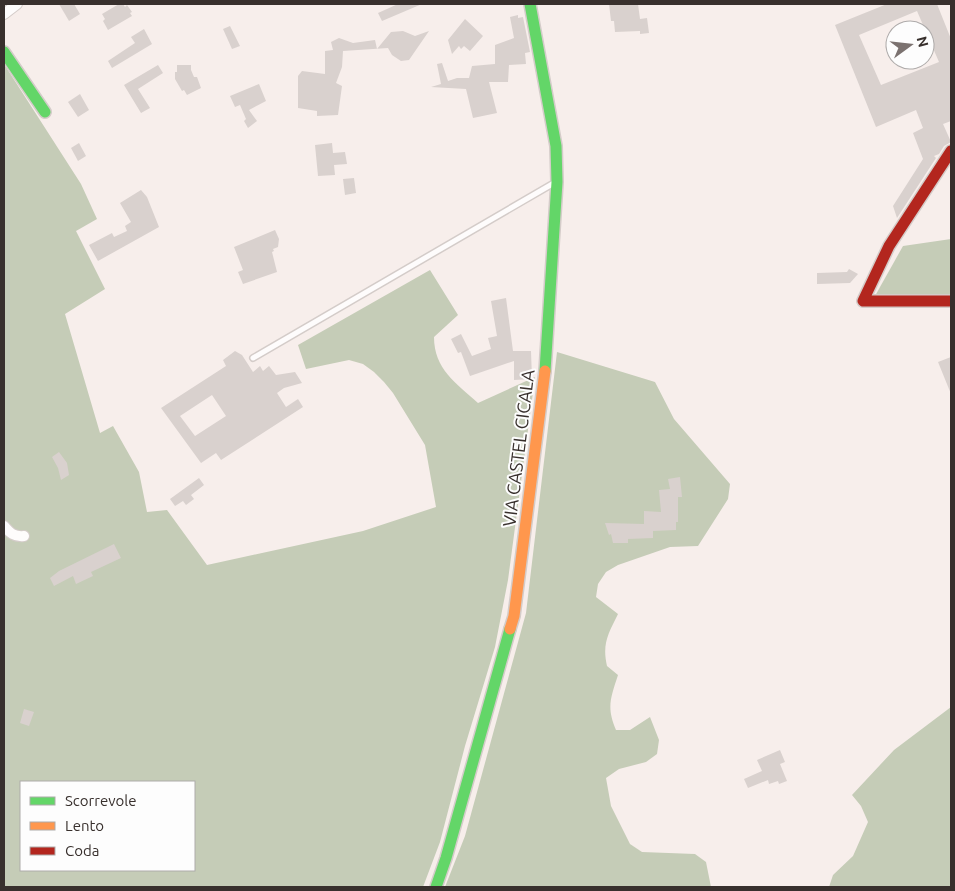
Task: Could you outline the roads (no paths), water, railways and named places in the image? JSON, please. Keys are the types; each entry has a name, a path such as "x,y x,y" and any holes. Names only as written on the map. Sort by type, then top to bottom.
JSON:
{"street":[{"path":"4,14 17,4"},
{"name":"VIA CASTEL CICALA","path":"436,887 454,830 514,616 547,359 557,182 556,146 530,4"},
{"path":"4,52 46,112"},
{"path":"951,151 889,246 863,301 951,301"},
{"path":"4,526 11,534 24,536"}],"lane":[{"path":"253,358 557,182"}]}
